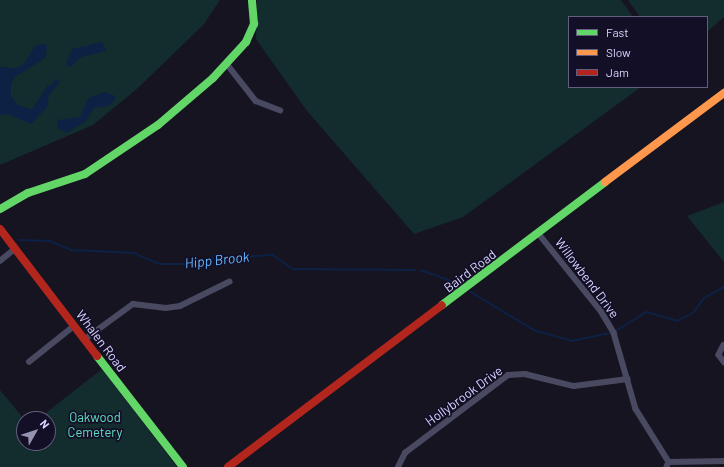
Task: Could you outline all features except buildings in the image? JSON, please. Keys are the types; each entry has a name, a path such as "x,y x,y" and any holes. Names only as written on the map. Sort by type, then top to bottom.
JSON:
{"street":[{"path":"0,210 28,193 93,170 158,124 227,64 251,32 254,19 252,0"},
{"path":"227,64 256,101 280,110"},
{"name":"Baird Road","path":"228,467 539,234 724,93"},
{"name":"Whalen Road","path":"0,229 183,467"},
{"name":"Willowbend Drive","path":"539,234 608,322 619,344 628,379 641,419 668,465"},
{"path":"0,261 15,249"},
{"path":"85,339 133,304 166,308 180,306 229,282"},
{"path":"29,362 74,326"},
{"path":"724,345 719,352 724,362"},
{"name":"Hollybrook Drive","path":"398,467 405,453 508,375 525,374 574,386 628,379"},
{"path":"668,465 724,461"}],"green space":[{"path":"0,0 220,0 204,24 138,88 93,125 0,165"},
{"path":"257,0 621,0 632,16 568,16 568,88 640,88 463,217 414,234 307,111 256,39"},
{"path":"628,0 724,0 724,17 708,31 708,16 639,16"},
{"path":"724,202 724,262 687,216"},
{"name":"Oakwood Cemetery","path":"102,369 177,467 0,467 0,390 17,411 16,411 16,451 56,451 56,411 48,411"}],"water":[{"path":"102,42 106,51 81,57 70,67 66,64 72,49"},
{"path":"44,44 47,46 45,58 15,77 11,84 11,96 18,105 32,109 48,85 51,85 56,79 60,82 49,95 47,107 31,124 8,114 0,115 0,67 16,68 23,65 36,45"},
{"path":"105,92 115,96 115,100 108,106 94,108 86,121 67,133 57,128 58,120 80,117 88,98"}],"waterway":[{"name":"Hipp Brook","path":"19,240 50,241 71,250 134,253 160,264 189,264 216,258 233,261 242,257 273,255 293,269 415,270"},
{"name":"Hipp Brook","path":"421,270 462,285"},
{"name":"Hipp Brook","path":"616,331 647,312 678,321 694,312 703,299 724,287"},
{"name":"Hipp Brook","path":"471,292 534,330 572,341 609,333"}],"traffic: fast":[{"path":"0,209 28,193 85,174 158,125 213,78 246,42 254,24 252,0"},
{"path":"442,305 605,182"},
{"path":"97,356 183,467"}],"traffic: slow":[{"path":"605,182 724,93"}],"traffic: jam":[{"path":"0,229 97,356"},
{"path":"228,467 442,305"}]}
